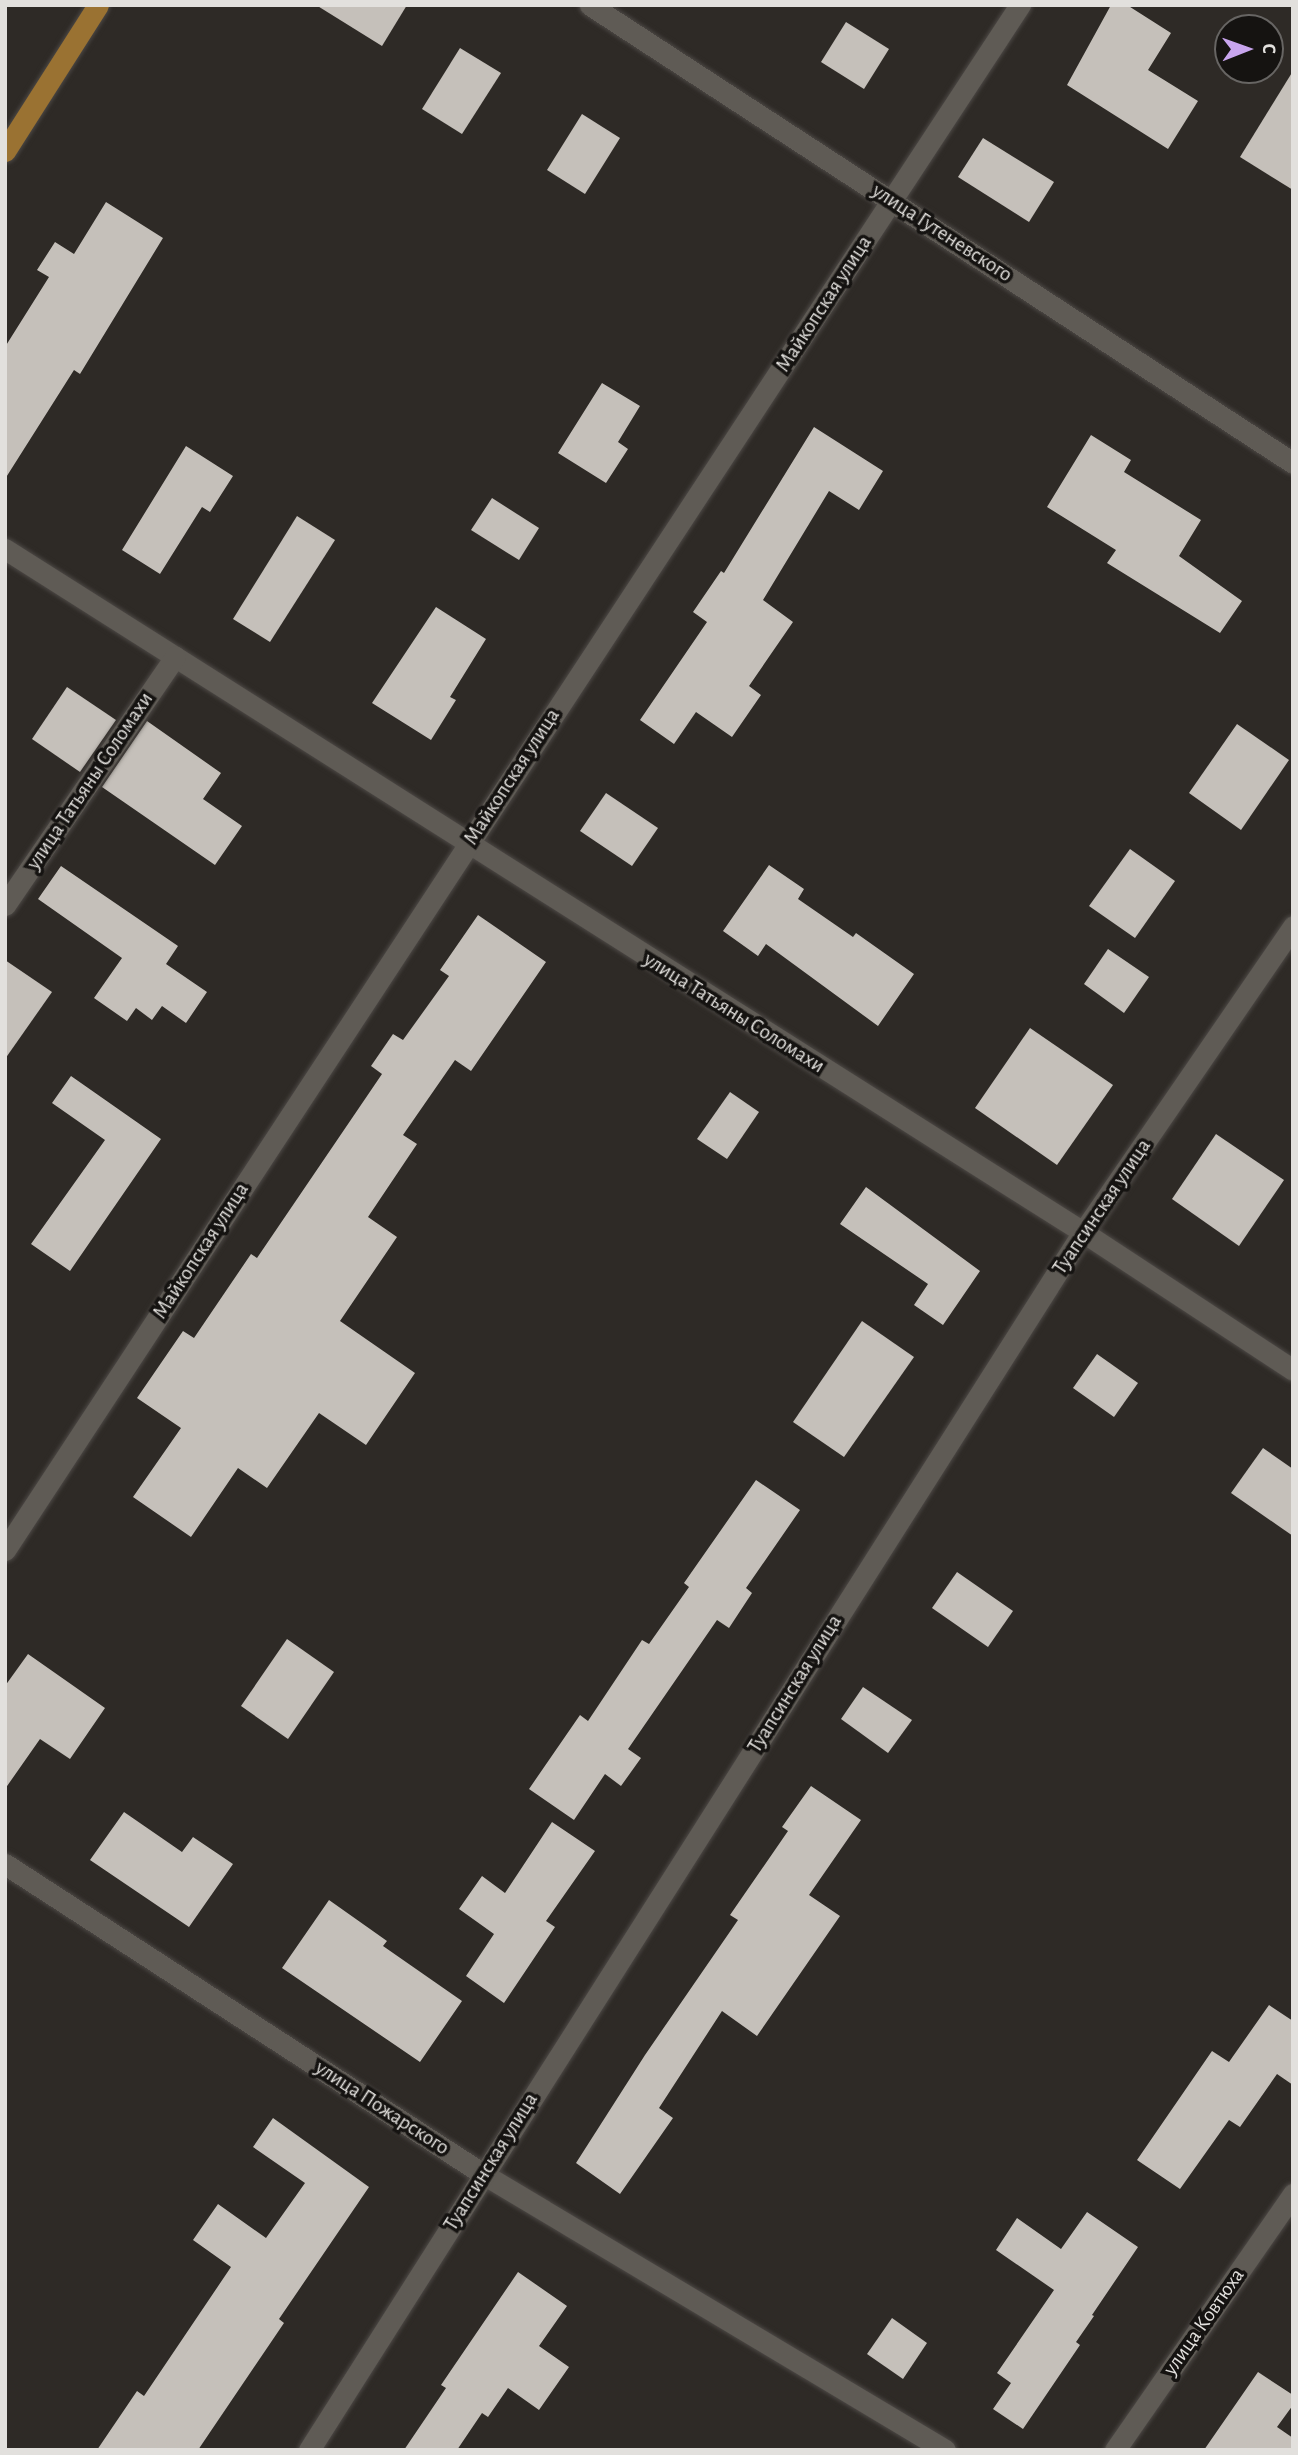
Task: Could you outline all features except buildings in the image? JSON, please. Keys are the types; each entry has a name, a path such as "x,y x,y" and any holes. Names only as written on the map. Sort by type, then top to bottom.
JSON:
{"main road":[{"path":"5,151 98,5"}],"street":[{"name":"улица Гутеневского","path":"590,5 1293,463"},
{"name":"Майкопская улица","path":"5,1550 1020,5"},
{"name":"улица Татьяны Соломахи","path":"5,549 467,845 1083,1233 1293,1370"},
{"name":"улица Татьяны Соломахи","path":"5,905 175,657"},
{"name":"Туапсинская улица","path":"309,2450 1083,1233 1293,926"},
{"name":"улица Пожарского","path":"5,1864 483,2174 944,2450"},
{"name":"улица Ковтюха","path":"1115,2450 1293,2194"}]}
